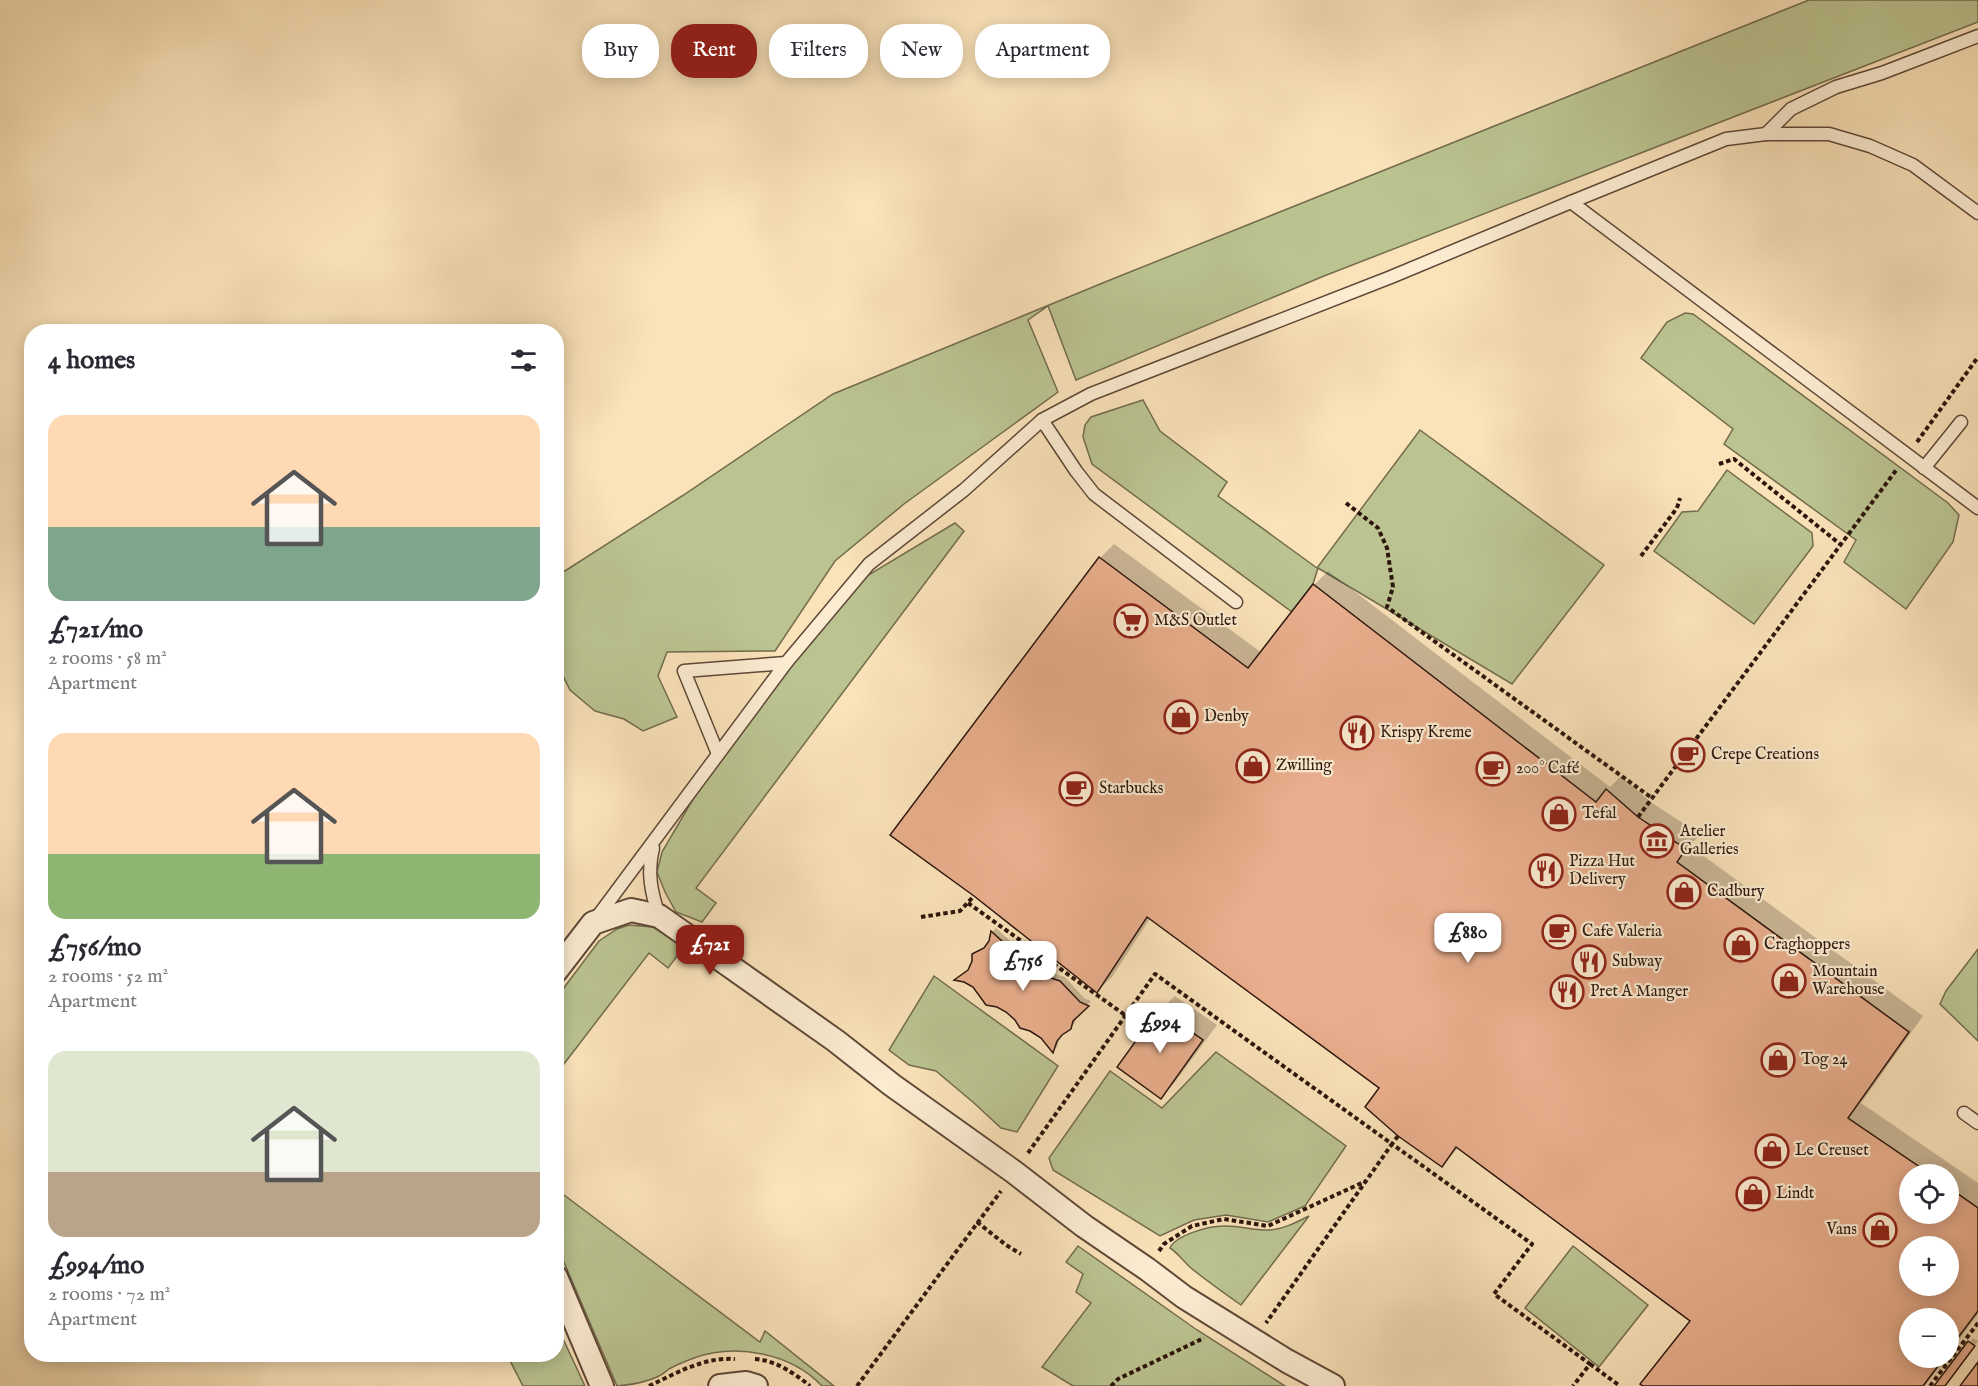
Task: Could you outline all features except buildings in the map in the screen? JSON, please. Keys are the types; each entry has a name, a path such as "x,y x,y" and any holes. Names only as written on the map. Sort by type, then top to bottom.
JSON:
{"street":[{"path":"564,960 592,923 630,910 659,916 836,1041 892,1085 1184,1297 1253,1341 1333,1386"},
{"path":"564,1296 603,1386"},
{"path":"720,1386 746,1383 756,1386"}],"lane":[{"path":"1766,134 1791,109 1836,87 1882,74 1978,36"},
{"path":"592,923 786,663 868,564 964,490 1042,420 1091,394 1391,277 1726,139 1766,134 1829,134 1870,146 1913,165 1978,213"},
{"path":"1571,202 1978,508"},
{"path":"1042,420 1094,494 1236,602"},
{"path":"1924,468 1961,422"},
{"path":"718,754 684,671 786,663"},
{"path":"655,841 649,864 649,878 659,916"},
{"path":"1965,1113 1978,1123"}],"path":[{"path":"1638,817 1978,357"},
{"path":"1719,464 1734,459 1840,544"},
{"path":"1641,556 1677,508 1680,498"},
{"path":"1346,503 1378,528 1388,548 1393,586 1388,607 1652,798"},
{"path":"921,917 960,911 974,896"},
{"path":"968,903 1125,1015"},
{"path":"858,1386 1155,974 1532,1244 1494,1294 1620,1386"},
{"path":"1253,1341 1398,1136"},
{"path":"1148,1269 1164,1244 1192,1226 1224,1219 1268,1226 1366,1181"},
{"path":"977,1222 1021,1254"},
{"path":"1930,1386 1978,1323"},
{"path":"1111,1386 1118,1379 1207,1337"},
{"path":"1573,1386 1590,1364"}],"green space":[{"path":"1809,0 1978,0 1978,22 1324,276 1076,380 1048,306 1028,320 1058,392 904,504 835,561 775,651 667,652 658,676 677,717 643,731 624,719 595,711 570,690 564,678 564,572 682,496 833,394 1110,280"},
{"path":"1685,313 1693,314 1948,503 1959,515 1953,542 1906,609 1844,562 1856,540 1724,444 1733,429 1641,358 1667,322"},
{"path":"1143,400 1160,431 1227,482 1218,496 1317,568 1420,430 1604,565 1512,684 1318,568 1313,584 1292,612 1092,464 1083,437 1085,425 1091,417"},
{"path":"1727,470 1812,533 1813,546 1754,624 1654,551 1682,512 1698,511"},
{"path":"955,523 964,531 696,888 716,903 702,922 676,912 657,872 662,852 696,794 781,678 865,577"},
{"path":"629,925 653,927 684,947 668,968 649,953 564,1064 564,988 599,941 617,929"},
{"path":"1978,949 1978,1041 1940,1004 1946,991"},
{"path":"934,976 1058,1066 1017,1132 1001,1128 936,1071 909,1065 889,1050"},
{"path":"1216,1052 1346,1146 1305,1206 1268,1222 1226,1215 1194,1220 1160,1236 1053,1170 1049,1158 1110,1071 1162,1108"},
{"path":"564,1195 760,1342 765,1331 834,1386 822,1386 795,1366 779,1359 762,1354 727,1351 694,1358 648,1380 617,1386 564,1262"},
{"path":"1309,1216 1241,1305 1191,1268 1170,1248 1173,1243 1186,1235 1217,1226 1270,1230 1285,1227"},
{"path":"1078,1246 1197,1330 1285,1386 1073,1386 1042,1367 1091,1303 1076,1292 1083,1274 1066,1262"},
{"path":"1573,1246 1648,1305 1599,1367 1525,1308"},
{"path":"564,1341 585,1386 523,1386 511,1362 564,1362"}],"place":[{"name":"M&S Outlet","path":"1131,621"},
{"name":"Denby","path":"1181,717"},
{"name":"Krispy Kreme","path":"1357,733"},
{"name":"Crepe Creations","path":"1688,755"},
{"name":"Zwilling","path":"1253,766"},
{"name":"200° Café","path":"1493,769"},
{"name":"Starbucks","path":"1076,789"},
{"name":"Tefal","path":"1559,814"},
{"name":"Atelier Galleries","path":"1657,841"},
{"name":"Pizza Hut Delivery","path":"1546,871"},
{"name":"Cadbury","path":"1684,892"},
{"name":"Cafe Valeria","path":"1559,932"},
{"name":"Craghoppers","path":"1741,945"},
{"name":"Subway","path":"1589,962"},
{"name":"Mountain Warehouse","path":"1789,981"},
{"name":"Pret A Manger","path":"1567,992"},
{"name":"Tog 24","path":"1778,1060"},
{"name":"Le Creuset","path":"1772,1151"},
{"name":"Lindt","path":"1753,1194"},
{"name":"Vans","path":"1880,1230"}]}
